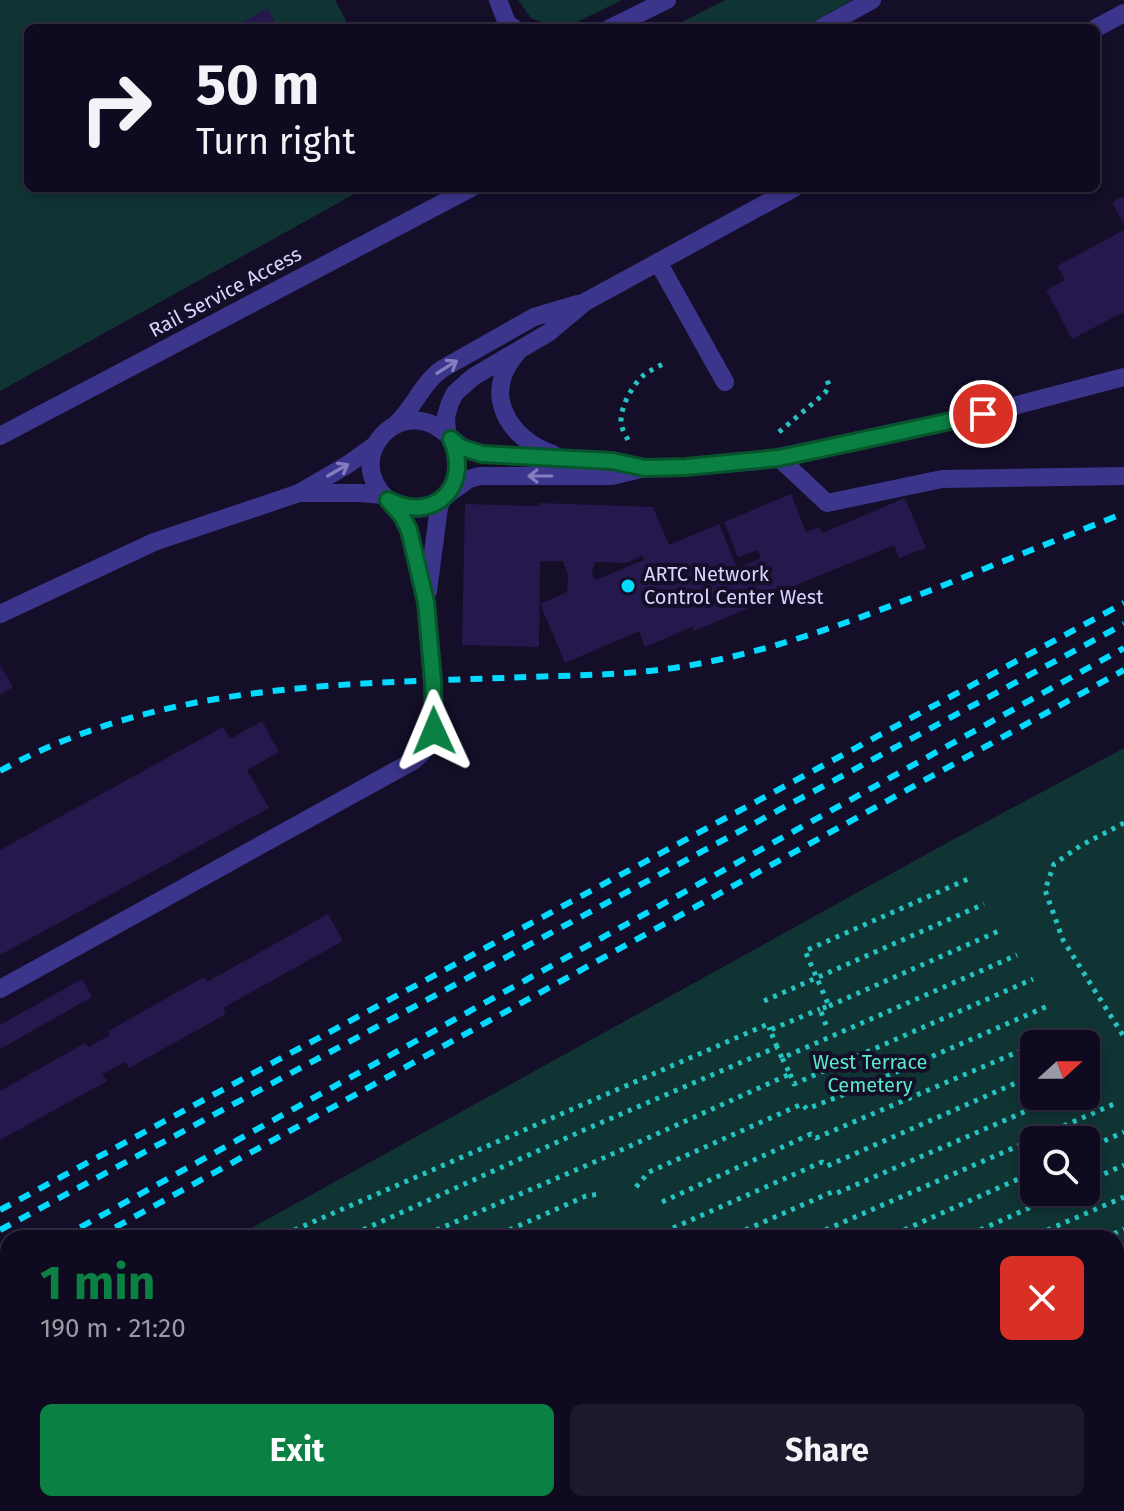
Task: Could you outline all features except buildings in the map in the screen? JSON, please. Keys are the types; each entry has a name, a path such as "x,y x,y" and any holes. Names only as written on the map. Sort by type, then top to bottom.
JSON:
{"lane":[{"path":"498,0 508,24"},
{"path":"618,24 667,0"},
{"path":"828,24 872,0"},
{"path":"1100,26 1124,13"},
{"name":"Rail Service Access","path":"0,436 463,192"},
{"path":"426,602 439,507 456,482 457,453 449,436 446,416 455,393 484,369 548,333 585,302 787,192"},
{"path":"658,262 725,382"},
{"path":"0,614 154,542 299,493 375,445 407,414 430,377 534,317 585,302"},
{"path":"521,348 510,360 500,381 503,409 519,434 534,446 571,458"},
{"path":"299,493 360,493 416,509 430,506 469,479 480,476 612,476 645,468 779,458 983,414 1124,377"},
{"path":"396,424 417,420 428,422 460,447 482,454 612,461 645,468"},
{"path":"0,989 413,761 431,742 435,719 426,602 409,530 402,516 375,484 371,458 375,445"},
{"path":"779,458 827,503 942,479 1124,476"}],"path":[{"path":"639,445 628,440 623,432 623,411 633,387 644,375 663,364"},
{"path":"772,438 825,393 829,386 826,376"},
{"path":"1124,823 1054,864 1045,890 1063,940 1124,1037"},
{"path":"829,1006 805,951 968,879"},
{"path":"764,1001 984,904"},
{"path":"770,1030 1001,930"},
{"path":"782,1058 1017,955"},
{"path":"294,1230 768,1024 794,1084 1033,979"},
{"path":"636,1187 649,1172 802,1104 807,1109 855,1090 1050,1005"},
{"path":"820,1009 826,1025"},
{"path":"363,1230 777,1047"},
{"path":"662,1202 811,1134 816,1138 1020,1050"},
{"path":"437,1230 790,1074"},
{"path":"673,1228 822,1162 827,1166 1020,1081"},
{"path":"825,1230 1114,1104"},
{"path":"745,1230 1029,1110"},
{"path":"1100,1143 1124,1132"},
{"path":"1100,1176 1124,1165"},
{"path":"904,1230 1020,1178"},
{"path":"509,1230 586,1196 600,1194"},
{"path":"1048,1230 1124,1197"},
{"path":"980,1230 1034,1206"}],"green space":[{"path":"0,0 335,0 348,24 24,24 24,192 358,192 0,391"},
{"path":"518,0 622,0 573,24 547,24 531,18"},
{"path":"725,0 852,0 809,24 678,24"},
{"name":"West Terrace Cemetery","path":"1124,748 1124,1230 247,1230"}],"railway":[{"path":"0,771 62,741 126,719 258,693 393,682 627,673 719,660 846,623 1124,513"},
{"path":"0,1210 1124,603"},
{"path":"0,1230 1124,624"},
{"path":"75,1230 1124,648"},
{"path":"110,1230 1124,670"}],"place":[{"name":"ARTC Network Control Center West","path":"628,586"}],"route":[{"path":"434,731 426,602 409,530 388,500 401,507 416,509 430,506 447,495 456,482 458,467 457,453 451,439 460,447 482,454 612,461 645,468 686,467 779,458 983,414"}]}
